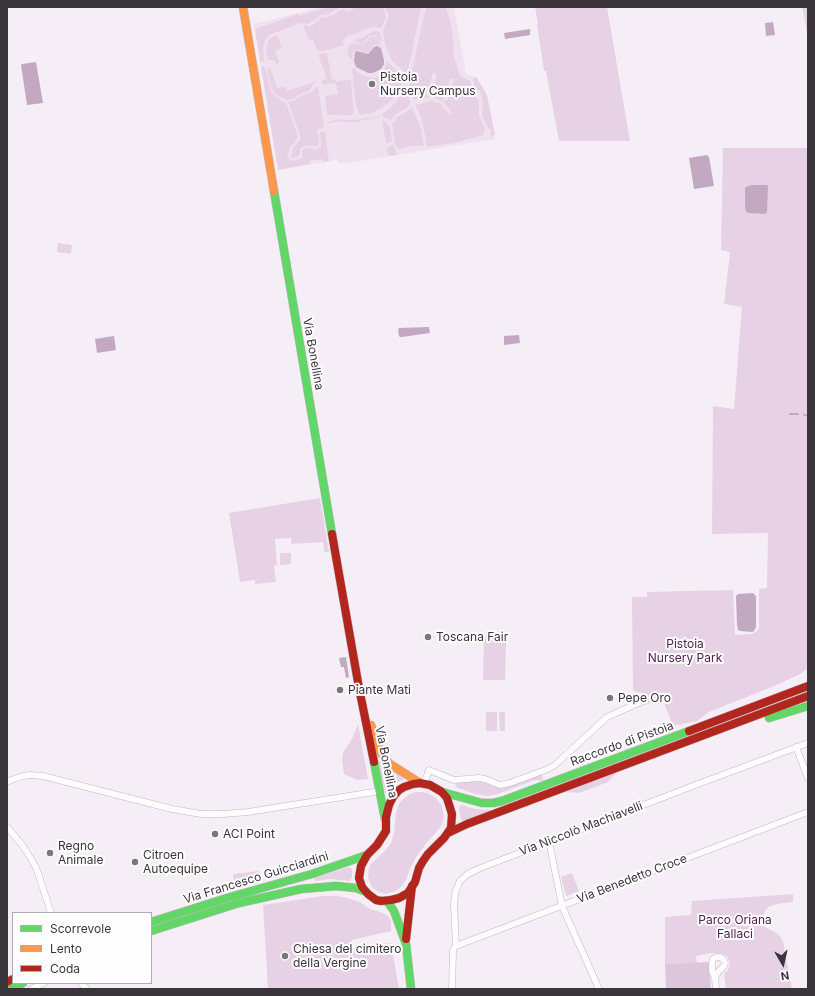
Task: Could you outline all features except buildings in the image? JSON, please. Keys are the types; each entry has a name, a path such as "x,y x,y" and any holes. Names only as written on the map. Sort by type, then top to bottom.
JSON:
{"main road":[{"name":"Via Bonellina","path":"243,7 304,375 362,704 386,826"},
{"path":"751,708 770,696 808,677"},
{"name":"Raccordo di Pistoia","path":"442,792 482,803 502,801 808,686"},
{"name":"Raccordo di Pistoia","path":"448,833 467,824 808,696"},
{"name":"Via Bonellina","path":"362,704 384,758 390,764 422,783 437,788 442,792"},
{"path":"700,736 755,722 808,706"},
{"path":"364,891 360,883 359,874 361,866 367,855 380,841 386,831 386,817 393,797 404,787 422,783"},
{"path":"412,989 406,944 394,911 387,901 402,897 408,892 423,861 448,833 452,824 452,814 449,803 442,792"},
{"name":"Via Francesco Guicciardini","path":"152,922 318,872 367,855"},
{"name":"Via Francesco Guicciardini","path":"152,931 246,901 301,889 336,886 351,888 364,891 376,900 387,901"},
{"path":"406,944 412,886"},
{"path":"10,989 21,984"}],"street":[{"path":"422,783 429,770 454,780 479,778 500,785 510,783 553,767 607,717 643,701"},
{"name":"Via Niccolò Machiavelli","path":"452,989 453,951 456,946 454,899 460,882 468,874 549,841 808,742"},
{"path":"796,747 808,778"},
{"path":"7,782 23,776 43,776 181,811 201,814 223,814 261,810 380,791"},
{"name":"Via Benedetto Croce","path":"456,946 808,812"},
{"path":"7,827 23,846 34,864 51,912"},
{"path":"549,841 562,906 598,989 592,989"},
{"path":"715,978 716,989"},
{"path":"31,989 42,984"}],"shaded area":[{"name":"Pistoia Nursery Campus","path":"322,7 454,7 466,74 477,78 487,95 495,139 342,164 337,160 278,170 254,24"},
{"path":"773,22 775,35 766,36 765,23"},
{"path":"530,29 530,35 505,39 504,33"},
{"path":"377,46 381,48 384,60 384,64 381,69 373,73 368,73 356,67 354,61 356,51 368,54 374,47"},
{"path":"36,62 43,103 27,105 21,65"},
{"path":"707,155 709,157 714,186 694,189 689,158"},
{"path":"751,185 768,185 767,212 765,214 746,212 745,188"},
{"path":"429,327 430,333 402,337 399,336 399,328"},
{"path":"519,335 520,343 504,345 504,336"},
{"path":"114,336 116,350 97,353 95,339"},
{"path":"753,593 756,596 756,627 752,632 740,631 738,630 737,625 736,596 738,594"},
{"path":"346,657 349,677 346,678 344,667 341,667 339,658"},
{"path":"709,962 711,989 666,989 665,964"}],"green space":[{"path":"329,7 340,7 329,14 320,15 308,24 301,23 268,36 263,48 264,60 262,62 260,61 255,29 298,14 299,16"},
{"path":"355,7 383,7 386,17 381,28 375,27 366,29 354,35 349,35 343,40 344,45 321,51 317,50 313,39 309,40 303,25 309,27 317,22 320,17 325,18 331,16 343,9 349,12"},
{"path":"385,7 421,7 407,72 392,61 385,45 383,30 389,16"},
{"path":"426,7 446,7 452,28 454,56 460,76 470,81 471,90 479,101 479,116 485,128 483,135 458,142 427,146 421,117 415,105 431,101 440,103 449,114 452,113 442,100 432,97 415,100 413,99 408,80 414,62","holes":["433,73 437,75 431,96 426,95","450,78 454,80 447,101 443,100"]},
{"path":"535,7 607,7 630,141 559,141 546,71 544,71"},
{"path":"802,7 808,7 808,41 806,27"},
{"path":"375,30 380,33 382,42 374,35 369,36 363,44 353,40 364,37"},
{"path":"277,35 282,48 275,51 279,63 276,64 274,60 268,59 266,50 269,39"},
{"path":"373,36 378,39 381,45 374,45 368,53 356,50 353,52 352,60 347,52 349,45 354,43 363,45"},
{"path":"327,53 332,80 335,79 336,82 351,79 354,112 352,115 327,114 325,96 338,94 336,83 322,85 322,80 327,79 318,54"},
{"path":"387,61 398,70 404,78 399,90 391,101 380,109 371,113 360,115 356,106 352,68 354,67 360,74 376,78 381,76"},
{"path":"264,66 271,92 286,103 298,136 295,143 291,145 287,157 293,161 302,158 302,150 309,148 315,150 321,146 320,132 325,131 329,161 324,162 323,159 309,161 309,164 278,170 261,67"},
{"path":"268,67 271,70 277,88 285,86 287,91 317,81 318,82 313,84 309,91 302,93 293,99 287,100 278,96 272,90 267,70"},
{"path":"473,77 477,78 487,95 495,135 491,136 491,130 488,128 482,116 483,102 480,91 475,89"},
{"path":"318,86 324,127 317,130 319,140 318,145 314,147 309,145 301,148 298,157 290,157 293,147 301,138 288,102 311,92"},
{"path":"405,87 407,87 410,103 407,108 396,114 390,120 383,117 382,114 396,102"},
{"path":"412,107 421,129 424,146 412,146 398,149 395,144 392,124 397,117"},
{"path":"380,116 355,122 328,122 339,119 364,119"},
{"path":"382,119 390,128 392,141 386,143"},
{"path":"393,145 397,155 388,156 387,149"},
{"name":"Pistoia Nursery Park","path":"723,148 808,148 808,668 800,674 779,684 709,712 697,721 673,726 662,698 645,705 641,693 633,690 632,597 647,597 647,592 733,590 735,635 752,634 759,628 759,589 767,588 768,533 712,534 713,406 734,409 742,307 724,304 730,252 721,250"},
{"path":"58,243 72,245 71,254 57,252"},
{"path":"320,498 329,552 324,552 323,542 291,544 291,538 275,539 277,565 274,566 276,582 255,584 255,580 240,582 229,513"},
{"path":"280,553 291,553 291,564 280,565"},
{"path":"484,636 506,637 505,680 483,680"},
{"path":"486,712 497,712 497,731 486,731"},
{"path":"499,712 505,712 505,731 500,731"},
{"path":"358,724 368,779 357,780 344,774 342,760 343,753 353,737"},
{"path":"380,761 390,770 405,777 393,785 387,793 385,793 377,763"},
{"path":"617,772 608,782 579,793 566,792"},
{"path":"541,774 544,781 535,780 498,794 488,796 475,794 455,787 457,783 466,781 480,781 495,787 503,788"},
{"path":"415,792 428,793 436,798 443,811 444,817 442,824 416,857 402,886 396,891 385,894 379,892 371,886 368,877 369,868 391,843 394,833 396,812 400,802 408,795"},
{"path":"461,805 476,809 492,810 463,821 461,820 459,807"},
{"path":"349,867 352,869 352,878 349,881 331,879 315,881 314,878"},
{"path":"259,871 261,882 240,888 237,888 234,885 233,874"},
{"path":"572,873 579,891 566,896 561,877"},
{"name":"Parco Oriana Fallaci","path":"793,894 793,902 768,907 764,913 763,919 765,927 778,934 783,941 792,989 726,989 724,973 728,970 730,963 727,956 723,954 711,953 696,956 697,963 665,964 665,917 691,915 692,901"},
{"path":"323,896 337,896 360,902 370,909 388,916 391,921 391,931 352,940 353,948 391,943 399,989 268,989 263,905"}],"waterway":[{"path":"790,414 798,414"}],"traffic: fast":[{"path":"274,191 332,534"},
{"path":"769,718 808,706"},
{"path":"442,792 482,803 502,801 689,731"},
{"path":"374,762 385,819"},
{"path":"152,922 230,897 312,874 367,855"},
{"path":"152,931 239,903 301,889 336,886 356,888 364,891"},
{"path":"387,901 394,911 406,944 411,989"},
{"path":"10,989 21,984"}],"traffic: slow":[{"path":"243,7 274,191"},
{"path":"371,725 384,758 390,764 420,783"}],"traffic: jam":[{"path":"332,534 359,688 374,762"},
{"path":"689,731 808,686"},
{"path":"448,833 467,824 808,696"},
{"path":"420,783 430,785 442,792 447,798 452,814 451,828 423,861 419,868 415,882 408,893 391,900 376,900 362,887 359,878 361,866 367,855 377,845 386,831 386,817 393,797 404,787 420,783"},
{"path":"406,939 412,886"},
{"path":"7,982 12,980"}],"place":[{"name":"Pistoia Nursery Campus","path":"372,84"},
{"name":"Toscana Fair","path":"428,637"},
{"name":"Piante Mati","path":"340,690"},
{"name":"Pepe Oro","path":"610,698"},
{"name":"ACI Point","path":"215,834"},
{"name":"Regno Animale","path":"50,853"},
{"name":"Citroen Autoequipe","path":"135,862"},
{"name":"Chiesa del cimitero della Vergine","path":"285,956"}]}
